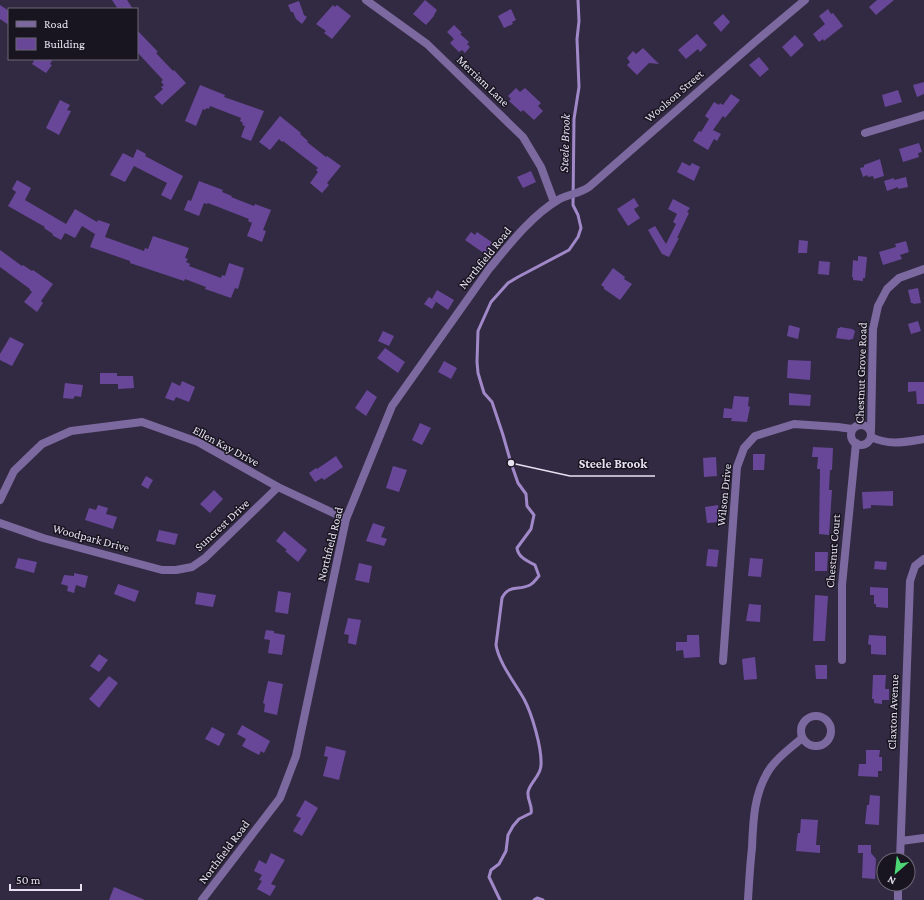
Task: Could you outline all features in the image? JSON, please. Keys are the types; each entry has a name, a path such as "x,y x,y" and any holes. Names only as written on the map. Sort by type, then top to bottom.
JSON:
{"street":[{"name":"Merriam Lane","path":"366,0 427,44 523,137 541,167 554,202"},
{"name":"Woolson Street","path":"554,202 577,194 589,187 728,65 805,0"},
{"path":"865,133 924,115"},
{"name":"Northfield Road","path":"202,900 280,798 296,756 346,519 392,406 489,269 531,222 554,202"},
{"name":"Chestnut Grove Road","path":"924,269 899,278 886,289 878,306 873,329 871,434 870,440 862,445 856,444 851,437 854,426 862,424 869,428 871,434 881,442 894,443 924,439"},
{"name":"Ellen Kay Drive","path":"0,500 14,471 42,444 71,431 142,422 198,442 278,487 346,519"},
{"name":"Wilson Drive","path":"723,662 737,467 744,448 754,436 794,424 852,429"},
{"name":"Chestnut Court","path":"842,660 842,585 856,444"},
{"name":"Suncrest Drive","path":"176,570 192,567 205,558 278,487"},
{"name":"Woodpark Drive","path":"0,523 43,538 162,570 176,570"},
{"name":"Claxton Avenue","path":"900,852 910,581 915,566 924,559"},
{"path":"748,900 754,819 756,803 761,787 769,770 782,755 802,738"},
{"path":"901,841 924,838"}],"building":[{"path":"112,0 127,0 132,8 117,8"},
{"path":"425,0 437,10 426,25 413,14"},
{"path":"877,0 894,0 876,15 869,7"},
{"path":"299,1 304,15 307,17 302,24 296,19 288,5"},
{"path":"0,5 8,10 8,24 0,19"},
{"path":"333,5 335,7 337,5 351,16 332,39 324,33 326,31 316,24"},
{"path":"511,9 516,20 512,22 513,24 504,28 498,16"},
{"path":"828,9 843,26 824,41 823,39 819,42 813,34 825,24 819,16"},
{"path":"723,14 730,22 721,32 713,23"},
{"path":"454,25 462,33 460,34 469,42 467,44 470,47 465,53 462,50 459,52 450,43 454,39 447,32"},
{"path":"138,31 158,52 156,53 186,83 162,105 154,97 163,89 161,87 164,85 161,82 163,80 138,53"},
{"path":"697,34 707,45 700,52 698,49 686,59 678,50"},
{"path":"795,35 804,45 791,57 782,47"},
{"path":"643,48 659,64 649,63 637,75 627,65 630,62 627,58 633,51 636,54"},
{"path":"759,57 769,69 760,77 749,65"},
{"path":"34,60 52,60 50,64 52,65 46,73 32,64"},
{"path":"924,82 924,94 917,97 913,85"},
{"path":"200,85 225,95 224,97 264,111 251,141 241,137 245,126 242,125 243,123 240,121 241,118 210,106 209,109 203,109 196,126 185,121"},
{"path":"516,88 520,92 525,88 541,103 538,106 543,111 534,120 523,110 521,112 509,101 511,99 508,96"},
{"path":"898,90 902,102 885,107 882,95"},
{"path":"731,94 740,100 725,118 723,116 713,130 721,134 717,141 714,139 708,150 693,141 709,119 705,116 714,102 719,105 720,103 723,105"},
{"path":"60,100 70,105 67,110 71,111 59,135 46,128"},
{"path":"280,116 301,133 300,134 308,141 307,142 326,157 327,156 341,166 327,183 329,185 322,193 310,183 318,172 316,170 318,168 279,139 270,150 259,142"},
{"path":"919,143 922,152 918,153 919,157 903,162 899,149"},
{"path":"137,149 146,154 145,156 183,176 171,200 161,195 167,183 134,166 125,182 110,175 123,153 133,158"},
{"path":"880,159 884,176 874,179 873,176 868,177 867,175 863,177 860,168"},
{"path":"682,162 690,166 692,163 700,167 694,181 677,172"},
{"path":"531,171 536,182 523,188 517,177"},
{"path":"906,177 908,187 898,189 898,187 887,191 884,181"},
{"path":"17,180 31,188 25,200 66,224 75,209 97,222 98,220 110,224 105,237 144,251 145,248 148,249 153,236 189,248 185,258 188,259 186,262 190,264 189,266 221,278 222,275 225,276 229,263 244,268 238,289 235,288 231,298 205,289 206,287 185,279 184,281 130,263 130,261 90,247 95,234 82,226 75,238 65,233 61,240 52,235 53,234 44,228 45,227 8,206 16,192 12,189"},
{"path":"199,181 223,190 222,192 232,196 231,197 254,206 255,204 271,210 263,230 266,231 262,242 247,236 252,223 248,221 249,219 208,203 204,203 199,216 184,210 188,200 191,201"},
{"path":"634,198 639,206 634,209 640,218 628,226 617,209"},
{"path":"673,199 690,208 677,238 679,238 669,257 662,254 648,230 655,226 666,244 676,224 673,222 677,214 668,209"},
{"path":"471,232 475,235 477,232 493,243 485,254 465,240"},
{"path":"799,240 808,241 807,253 798,253"},
{"path":"906,241 909,252 900,255 902,259 883,265 879,252 896,247 895,244"},
{"path":"0,250 22,266 23,265 32,271 33,270 53,284 41,301 43,303 37,312 24,302 32,292 30,289 0,267"},
{"path":"858,256 867,257 865,278 863,278 863,281 853,280 852,277 853,260 858,261"},
{"path":"819,261 830,262 829,275 818,274"},
{"path":"613,268 625,277 624,279 632,284 620,300 604,289 601,285"},
{"path":"918,288 921,303 913,304 911,303 908,290"},
{"path":"437,290 454,300 448,310 432,299"},
{"path":"429,297 436,302 432,309 424,304"},
{"path":"918,321 921,331 911,334 908,324"},
{"path":"789,325 800,328 798,339 787,336"},
{"path":"840,327 855,331 853,339 836,338 838,328"},
{"path":"383,331 394,336 389,346 378,341"},
{"path":"10,337 24,344 12,366 0,360 0,354"},
{"path":"385,348 405,362 398,373 377,358"},
{"path":"788,360 811,361 810,380 787,378"},
{"path":"444,361 457,368 451,379 438,372"},
{"path":"100,373 117,373 117,376 133,376 134,388 118,389 118,384 100,384"},
{"path":"182,381 195,387 189,402 176,397 174,401 165,398 172,382 180,386"},
{"path":"908,382 924,382 924,404 917,404 916,391 908,392"},
{"path":"65,383 83,385 81,397 75,396 73,399 63,398"},
{"path":"367,390 377,397 366,416 355,408"},
{"path":"789,393 811,395 810,406 789,405"},
{"path":"734,396 749,397 748,406 750,407 747,422 731,421 732,418 723,418 724,408 732,409"},
{"path":"420,423 431,428 422,445 412,440"},
{"path":"813,447 833,448 829,490 832,490 829,535 819,534 820,469 817,469 818,457 812,457"},
{"path":"753,454 765,454 764,470 753,470"},
{"path":"336,456 343,467 324,480 322,478 315,482 309,473"},
{"path":"716,457 717,476 704,477 703,458"},
{"path":"393,466 407,470 399,492 386,488"},
{"path":"146,476 153,480 148,489 141,485"},
{"path":"214,490 223,499 210,513 200,504"},
{"path":"893,491 893,506 871,505 871,508 863,509 862,492"},
{"path":"98,505 108,508 106,514 117,517 113,529 85,520 89,508 96,510"},
{"path":"718,505 720,522 707,523 705,507"},
{"path":"373,523 385,527 381,537 387,539 384,546 366,541"},
{"path":"159,530 178,534 175,545 156,541"},
{"path":"284,531 307,550 298,562 276,541"},
{"path":"708,549 719,550 717,567 706,566"},
{"path":"815,552 828,552 827,571 815,571"},
{"path":"18,558 37,562 34,573 15,568"},
{"path":"750,558 763,559 761,577 748,576"},
{"path":"875,561 887,562 886,570 874,569"},
{"path":"359,563 372,566 369,583 355,580"},
{"path":"74,573 88,576 85,588 76,585 74,593 67,591 68,586 61,584 64,575 74,576"},
{"path":"118,584 139,591 135,602 114,594"},
{"path":"870,587 888,588 888,608 876,607 876,604 874,604 874,595 870,595"},
{"path":"278,591 291,593 288,614 275,612"},
{"path":"197,592 216,595 213,607 195,604"},
{"path":"815,595 828,596 825,641 813,641"},
{"path":"749,604 761,605 760,622 746,621"},
{"path":"348,618 361,620 356,645 348,643 349,635 344,634"},
{"path":"266,630 285,635 282,655 268,653 270,640 264,639"},
{"path":"687,635 699,635 700,657 684,658 683,650 676,651 676,642 687,642"},
{"path":"869,635 886,636 886,655 871,654 871,645 868,644"},
{"path":"99,654 108,660 99,672 90,666"},
{"path":"755,657 757,679 744,680 742,659"},
{"path":"815,665 827,665 827,679 816,679"},
{"path":"873,675 886,675 885,689 889,689 889,700 882,700 882,704 874,703 874,699 872,699"},
{"path":"109,676 118,683 99,708 89,699"},
{"path":"268,681 283,684 277,715 264,712 265,704 263,703"},
{"path":"242,725 270,741 264,753 261,751 259,755 242,746 246,739 237,734"},
{"path":"212,727 225,734 219,746 205,739"},
{"path":"326,746 346,751 339,780 323,776 328,757 324,756"},
{"path":"866,750 880,750 879,757 882,757 882,771 878,771 878,777 858,776 859,764 866,764"},
{"path":"870,795 880,796 879,825 865,824 867,805 869,805"},
{"path":"305,800 318,808 302,836 293,831 301,818 296,816"},
{"path":"801,819 818,820 816,845 820,845 820,853 796,851"},
{"path":"858,845 871,845 871,853 876,859 875,879 862,878 863,853 858,853"},
{"path":"271,853 285,860 271,884 276,886 270,896 257,889 262,881 259,880 262,875 254,871 259,860 266,864"},
{"path":"114,887 145,900 109,900"}],"waterway":[{"name":"Steele Brook","path":"500,900 489,877 491,870 499,864 506,851 508,835 513,826 519,819 531,813 528,792 541,769 541,758 536,731 530,713 524,699 500,659 496,645 502,598 511,589 526,587 534,582 539,576 535,565 523,558 519,554 517,548 531,529 534,515 527,506 526,494 518,483 492,402 484,393 478,373 478,331 491,302 508,283 569,250 578,237 581,228 578,215 573,205 574,119 579,87 577,39 579,21 578,0"},
{"name":"Steele Brook","path":"534,900 537,898 543,900"}],"place":[{"name":"Steele Brook","path":"511,463"}]}
